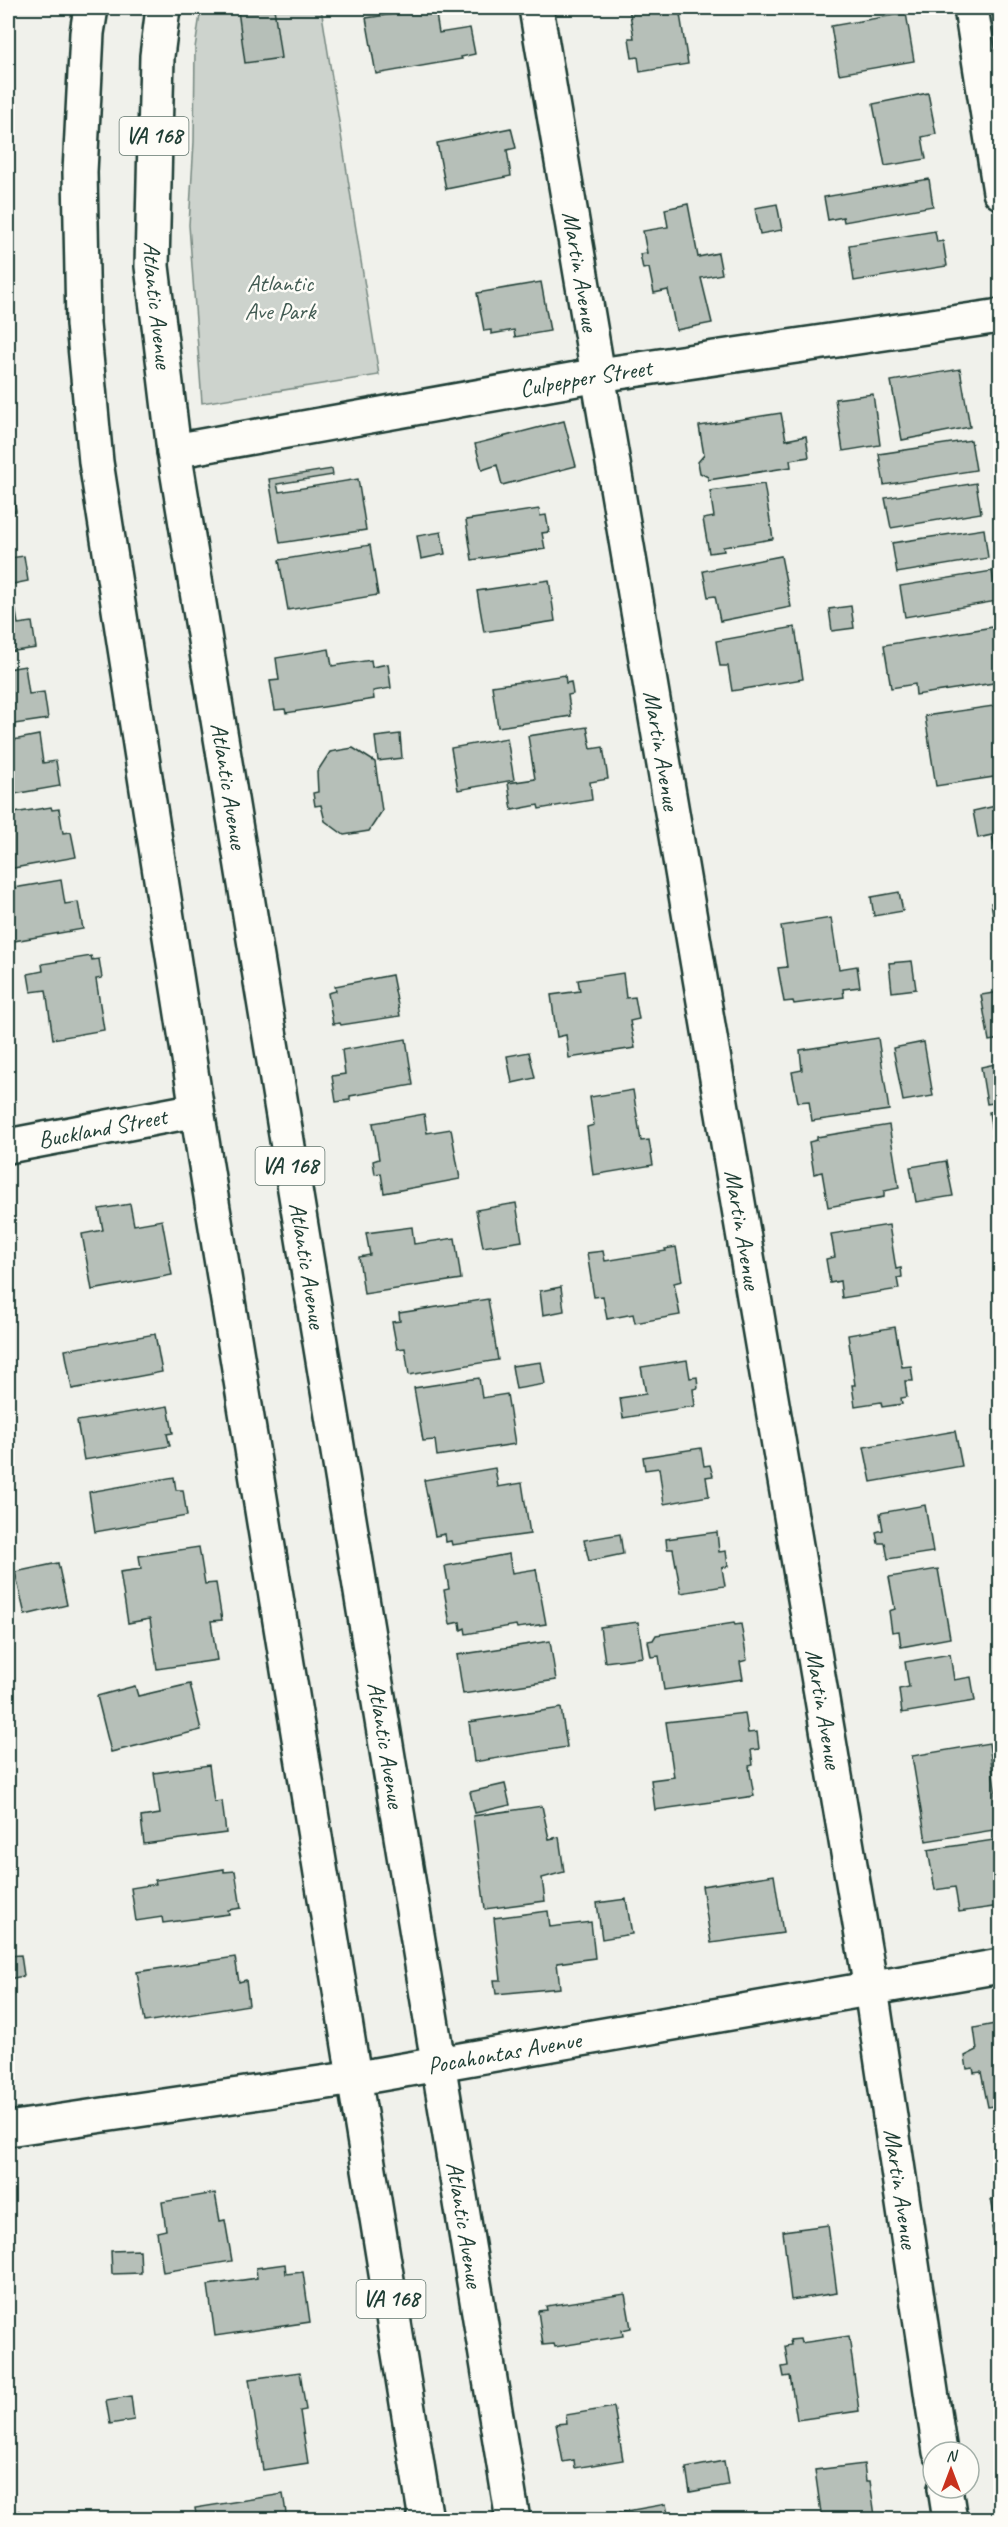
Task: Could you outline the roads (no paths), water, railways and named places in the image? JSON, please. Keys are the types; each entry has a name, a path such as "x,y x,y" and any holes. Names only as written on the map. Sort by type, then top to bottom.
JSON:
{"main road":[{"name":"VA 168","path":"91,8 87,33 80,172 83,324 96,462 197,1110 426,2520"},
{"name":"Atlantic Avenue","path":"163,8 157,56 152,266 174,451 513,2520"},
{"name":"Martin Avenue","path":"536,8 871,1989 938,2440"},
{"path":"971,8 1000,192"},
{"name":"Culpepper Street","path":"174,451 599,375 1000,316"},
{"name":"Buckland Street","path":"8,1146 197,1110"},
{"name":"Pocahontas Avenue","path":"8,2129 437,2065 1000,1966"},
{"path":"947,2500 950,2520"}],"park label":[{"name":"Atlantic Ave Park","path":"280,297"}]}
